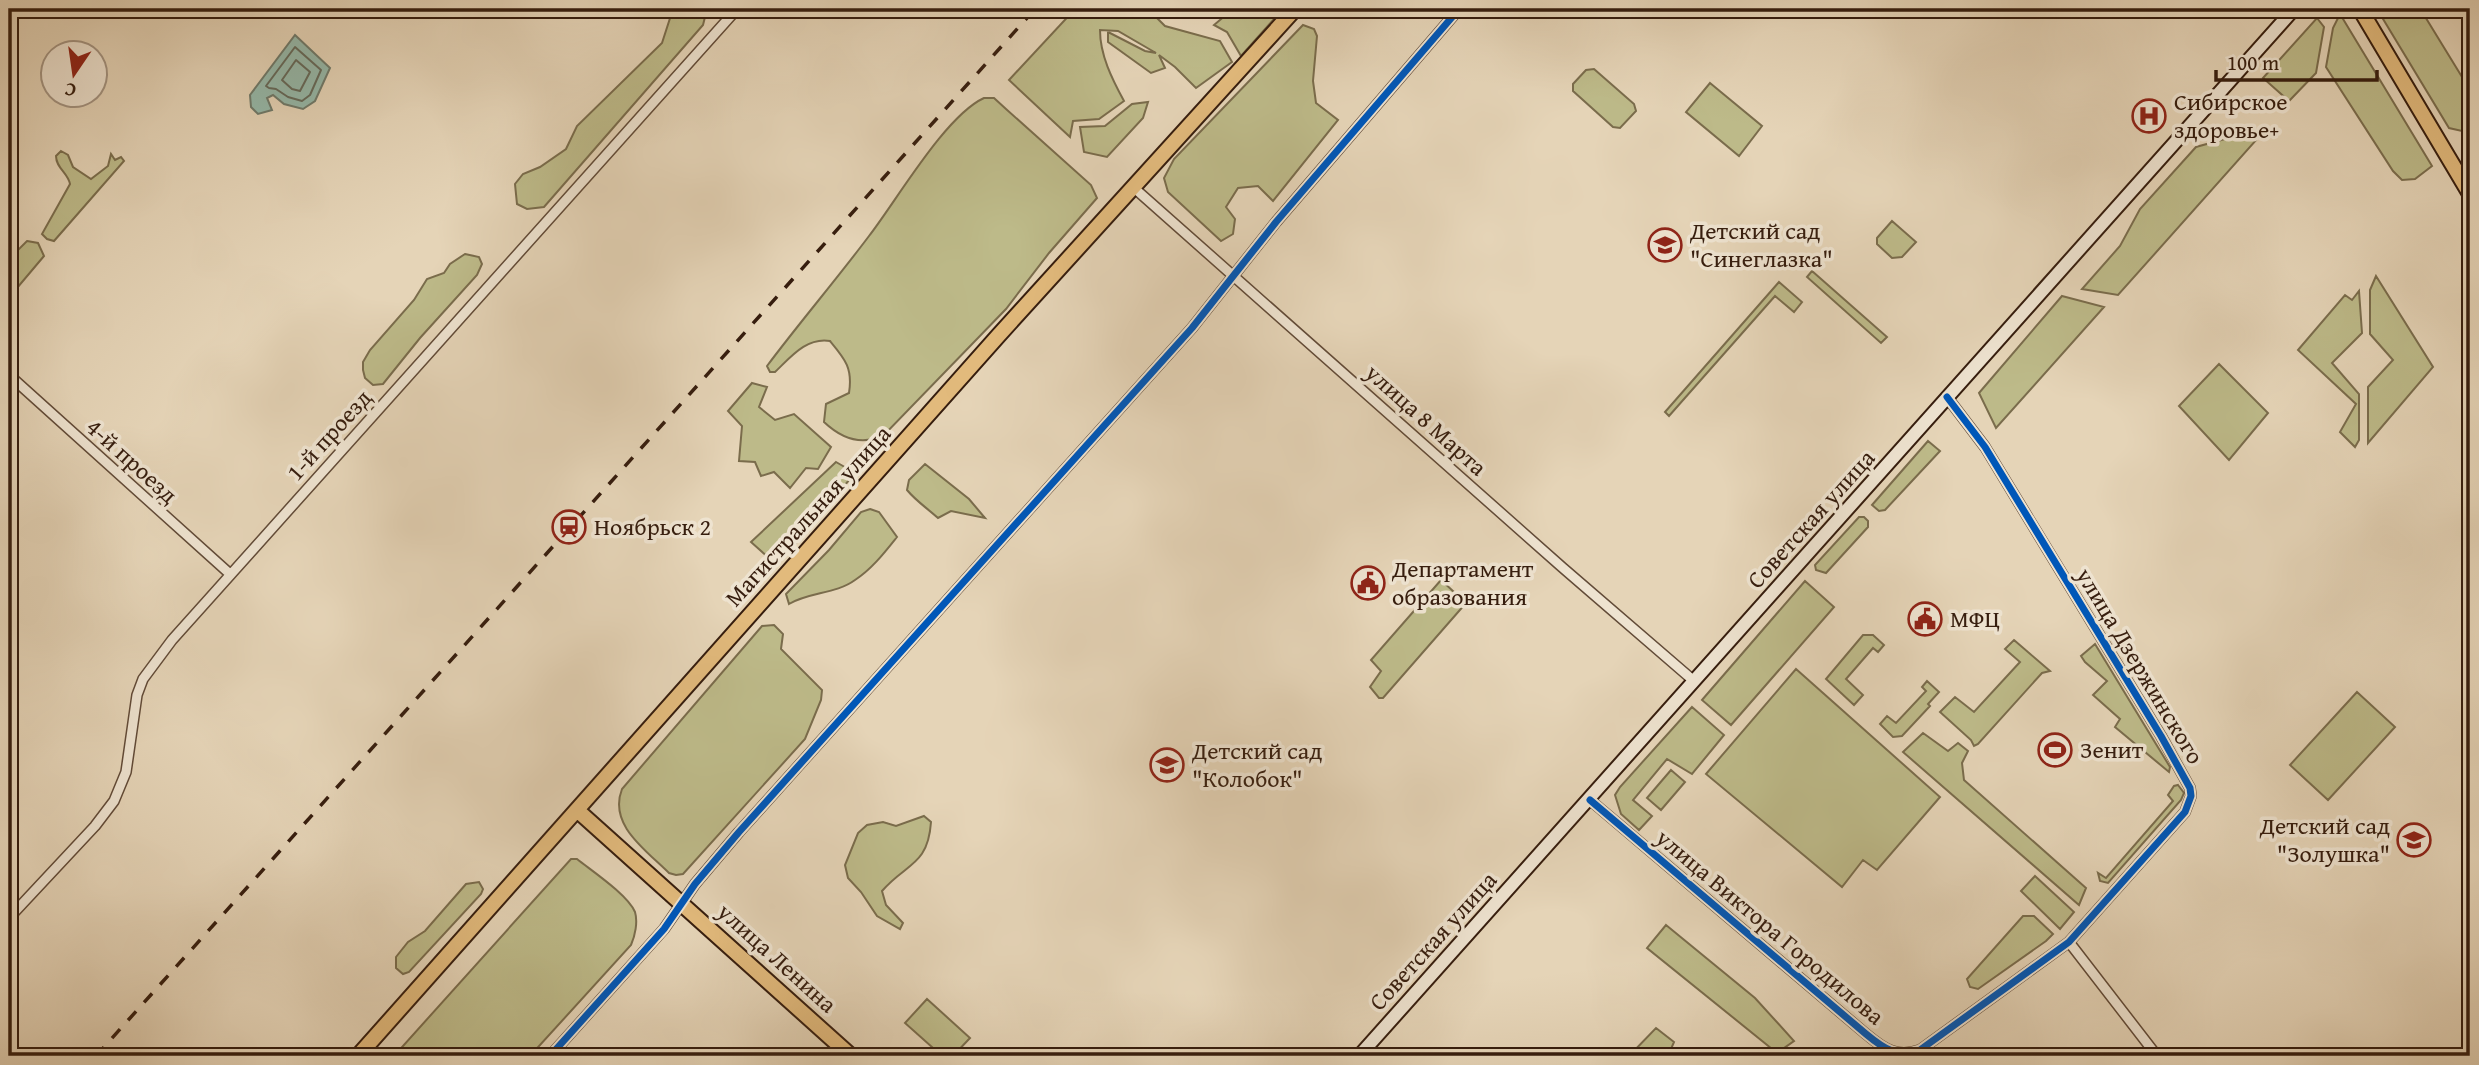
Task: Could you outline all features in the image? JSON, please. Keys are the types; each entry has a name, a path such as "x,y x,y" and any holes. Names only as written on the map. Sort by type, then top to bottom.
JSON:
{"main road":[{"name":"Магистральная улица","path":"358,1056 998,335 1295,9"},
{"name":"Советская улица","path":"1359,1056 2294,9"},
{"path":"2360,9 2470,194"},
{"name":"улица Ленина","path":"578,810 851,1056"}],"street":[{"name":"1-й проезд","path":"9,918 95,826 114,801 126,772 134,707 144,679 172,640 736,9"},
{"path":"550,1056 664,929 695,884 739,832 1192,328 1233,275 1459,9"},
{"name":"улица 8 Марта","path":"1133,187 1694,681"},
{"name":"4-й проезд","path":"9,376 230,574"},
{"name":"улица Дзержинского","path":"1947,397 1985,447 2190,788 2191,796 2185,812 2069,942"},
{"name":"улица Виктора Городилова","path":"1590,800 1881,1046 1894,1053 1916,1053 2069,942"},
{"path":"2069,942 2157,1056"}],"shaded area":[{"path":"673,9 707,9 703,25 544,207 527,209 517,204 515,184 523,174 540,167 566,149 577,126 662,43"},
{"path":"1075,9 1148,9 1165,26 1220,41 1232,62 1196,88 1159,55 1165,68 1151,73 1108,42 1108,32 1145,51 1156,53 1118,31 1100,30 1104,58 1124,101 1099,119 1073,121 1070,137 1009,80"},
{"path":"1233,9 1283,9 1241,56 1227,32 1214,25"},
{"path":"2377,9 2401,9 2406,17 2421,10 2470,90 2470,127 2462,131 2449,128"},
{"path":"2340,14 2432,166 2415,179 2402,180 2393,171 2326,67 2333,28"},
{"path":"2317,18 2324,27 2316,73 2289,101 2263,78"},
{"path":"1303,25 1314,29 1317,36 1313,81 1316,103 1338,120 1273,201 1258,186 1238,188 1226,207 1235,219 1233,234 1221,241 1168,192 1164,178 1174,159"},
{"path":"1594,69 1634,104 1636,111 1620,128 1613,127 1573,91 1573,84 1586,70"},
{"path":"1710,83 1762,126 1739,156 1686,112"},
{"path":"984,98 994,98 1091,185 1097,198 1049,253 1006,309 884,435 868,440 852,439 838,433 824,422 826,404 849,393 850,384 847,364 830,341 806,345 775,372 770,372 767,366 869,236 938,140 969,108"},
{"path":"1148,102 1143,118 1107,157 1084,152 1080,127 1105,126 1132,104"},
{"path":"2250,132 2258,138 2118,295 2082,289 2120,246 2140,209 2196,147"},
{"path":"61,151 68,155 73,167 91,179 108,166 111,154 115,160 121,157 124,161 54,241 42,234 70,184 57,160 56,156"},
{"path":"1892,221 1916,242 1902,257 1892,258 1877,244 1877,238"},
{"path":"27,241 38,243 44,256 12,294 9,291 9,259"},
{"path":"465,254 479,257 482,264 477,275 383,384 373,385 365,378 363,370 363,362 370,350 414,300 427,279 444,273 450,264"},
{"path":"1812,271 1887,337 1881,343 1807,277"},
{"path":"2376,276 2433,367 2368,443 2368,387 2393,360 2370,334 2370,290"},
{"path":"1779,282 1802,302 1794,312 1775,296 1669,416 1665,412"},
{"path":"2359,291 2362,333 2332,363 2359,394 2359,440 2355,447 2340,432 2356,404 2298,350 2345,295 2352,300"},
{"path":"2062,296 2104,307 1996,428 1979,393"},
{"path":"2219,364 2268,413 2229,460 2179,406"},
{"path":"752,383 767,387 759,407 775,420 794,414 831,447 818,469 806,468 790,488 774,472 761,476 755,462 739,461 742,426 728,411"},
{"path":"1928,441 1940,451 1885,510 1879,511 1872,505"},
{"path":"836,462 855,473 787,554 770,559 751,542"},
{"path":"925,464 969,499 985,518 951,511 938,518 918,501 907,490 909,480"},
{"path":"870,509 879,512 897,537 883,554 867,571 848,585 789,604 786,594 861,512"},
{"path":"1859,517 1868,521 1868,527 1826,573 1816,570 1815,565"},
{"path":"1441,580 1466,603 1383,698 1379,698 1370,687 1381,671 1371,660"},
{"path":"1805,581 1834,607 1731,725 1702,700"},
{"path":"774,625 783,634 781,649 822,690 821,700 805,739 683,874 669,873 640,846 625,825 619,802 622,789 762,626"},
{"path":"1863,635 1873,635 1884,645 1878,652 1873,648 1846,679 1863,695 1854,705 1826,679"},
{"path":"2014,640 2050,671 2042,673 1974,746 1971,740 1940,712 1955,697 1974,712 2020,662 2005,649"},
{"path":"2095,644 2170,767 2169,772 2115,727 2120,719 2093,695 2107,681 2081,656"},
{"path":"1796,669 1940,797 1877,870 1863,860 1842,887 1706,774"},
{"path":"1927,681 1939,692 1928,704 1930,706 1902,736 1893,737 1880,724 1887,716 1896,723 1926,691 1922,687"},
{"path":"2357,692 2395,727 2328,800 2290,765"},
{"path":"1692,707 1724,735 1692,774 1667,759 1633,800 1652,816 1639,830 1621,814 1615,795"},
{"path":"1923,733 1948,751 1958,743 1968,751 1962,763 1964,780 2086,888 2079,905 1903,752"},
{"path":"1671,770 1685,782 1661,810 1647,798"},
{"path":"2178,785 2184,793 2181,800 2108,883 2100,881 2098,873 2106,878 2173,801 2168,795 2174,786"},
{"path":"924,816 931,822 921,856 882,891 886,905 903,923 900,929 877,916 848,878 845,865 858,833 867,825 883,822 896,826"},
{"path":"571,859 577,859 618,891 631,905 636,920 631,945 530,1056 394,1056"},
{"path":"2035,876 2074,912 2060,929 2021,891"},
{"path":"479,882 483,889 481,894 409,972 403,974 396,968 396,957 408,942 425,931 466,884"},
{"path":"2023,916 2034,916 2053,934 1978,989 1970,987 1967,979"},
{"path":"1666,925 1755,998 1794,1041 1777,1053 1647,948"},
{"path":"927,999 970,1038 953,1056 942,1056 905,1023"},
{"path":"1656,1028 1674,1042 1668,1056 1629,1056"}],"water":[{"path":"295,35 330,68 315,101 303,109 284,104 273,95 267,98 272,110 258,114 251,107 250,95"}],"railway":[{"path":"96,1056 1035,9"}],"cycle path":[{"path":"550,1056 664,929 695,884 739,832 1192,328 1276,222 1459,9"},
{"path":"1590,800 1873,1039 1891,1051 1904,1053 1920,1050 2069,942 2185,812 2191,796 2190,788 2161,736 1985,447 1947,397"}],"place":[{"name":"Сибирское здоровье+","path":"2149,116"},
{"name":"Детский сад \"Синеглазка\"","path":"1665,245"},
{"name":"Ноябрьск 2","path":"569,527"},
{"name":"Департамент образования","path":"1368,583"},
{"name":"МФЦ","path":"1925,619"},
{"name":"Зенит","path":"2055,750"},
{"name":"Детский сад \"Колобок\"","path":"1167,765"},
{"name":"Детский сад \"Золушка\"","path":"2414,840"}]}
